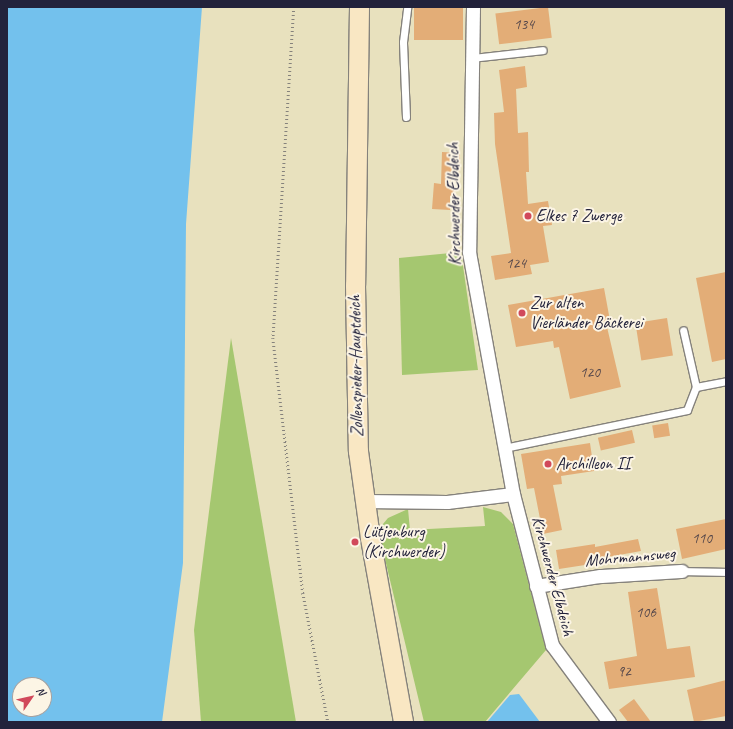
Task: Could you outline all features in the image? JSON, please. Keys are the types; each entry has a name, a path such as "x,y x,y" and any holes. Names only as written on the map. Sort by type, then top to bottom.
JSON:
{"street":[{"name":"Zollenspieker-Hauptdeich","path":"359,7 357,55 355,285 358,451 364,501 403,722"},
{"name":"Kirchwerder Elbdeich","path":"472,7 469,252 504,448 513,494 552,645 608,722"},
{"path":"364,501 447,502 513,494"},
{"name":"Mohrmannsweg","path":"536,586 600,576 682,571"}],"lane":[{"path":"406,117 404,42 407,7"},
{"path":"472,58 543,50"},
{"path":"504,448 687,410 696,387 683,330"},
{"path":"696,387 726,381"},
{"name":"Mohrmannsweg","path":"682,571 726,572"}],"path":[{"path":"294,7 273,338 303,593 328,722"}],"green space":[{"path":"461,252 478,370 402,375 399,258"},
{"path":"231,338 296,722 201,722 194,630"},
{"path":"483,507 501,512 513,524 546,650 485,722 424,722 378,530 388,518 408,509 410,530 485,526"}],"water":[{"path":"7,7 202,7 186,224 183,563 162,722 7,722"},
{"path":"519,694 540,722 487,722 510,695"}],"building":[{"path":"414,7 463,7 463,40 414,40"},
{"path":"548,7 552,38 499,44 495,13"},
{"path":"525,66 527,87 516,89 518,133 528,132 529,172 526,172 528,204 548,201 552,225 543,226 549,262 530,265 532,274 495,280 491,256 511,253 495,144 494,113 504,112 499,70"},
{"path":"442,152 460,153 459,179 455,179 454,196 450,196 450,210 432,209 434,183 441,184"},
{"path":"726,272 726,359 712,362 696,278"},
{"path":"604,288 611,326 607,327 621,387 570,399 559,347 554,348 553,341 516,347 508,305"},
{"path":"667,318 673,356 641,361 635,323"},
{"path":"668,423 670,436 654,438 652,426"},
{"path":"632,430 635,443 601,451 598,438"},
{"path":"590,443 594,471 561,476 562,484 553,485 562,530 543,534 534,488 527,489 521,454"},
{"path":"726,519 726,549 682,559 676,529"},
{"path":"638,539 641,551 597,559 598,563 559,569 556,550 595,544 595,547"},
{"path":"657,588 667,649 690,646 695,677 609,689 604,662 637,656 628,592"},
{"path":"726,680 726,716 694,722 687,690"},
{"path":"634,699 651,722 628,722 619,710"}],"place":[{"name":"Elkes 7 Zwerge","path":"528,216"},
{"name":"Zur alten Vierländer Bäckerei","path":"522,313"},
{"name":"Archilleon II","path":"548,464"},
{"name":"Lütjenburg (Kirchwerder)","path":"355,542"}]}
